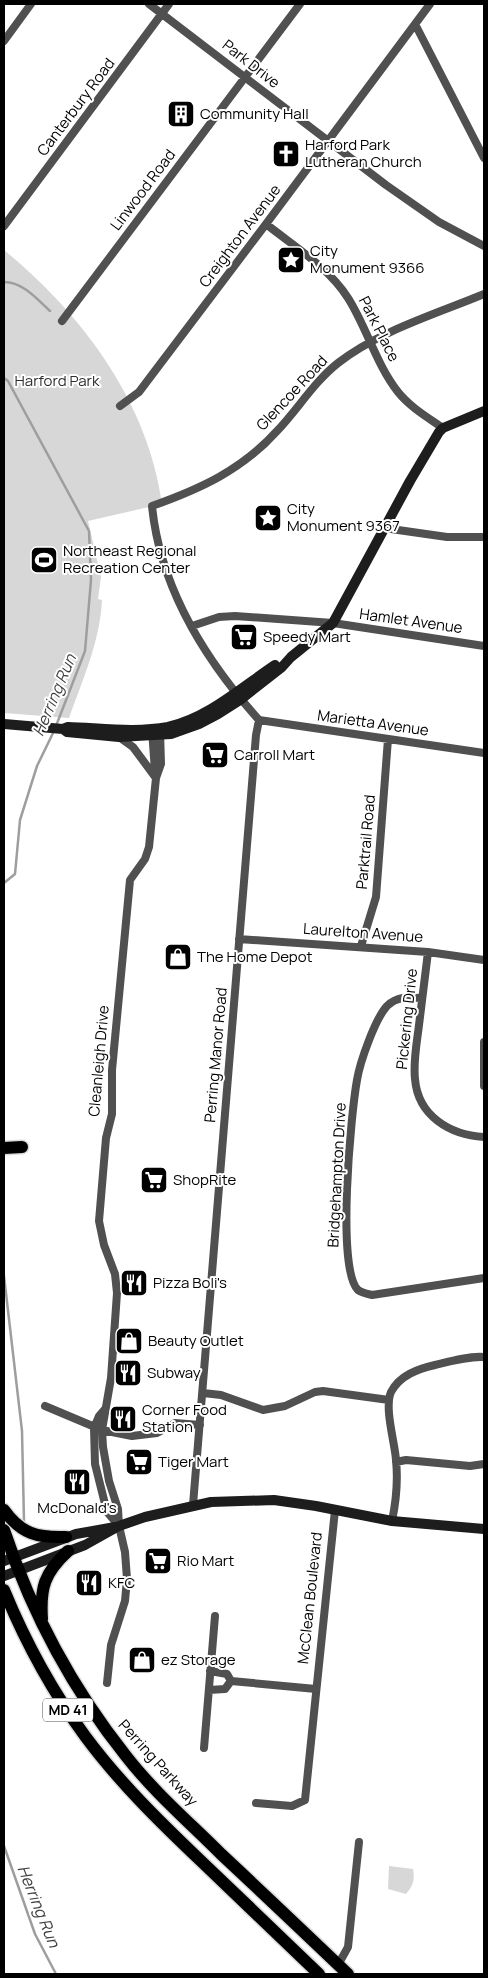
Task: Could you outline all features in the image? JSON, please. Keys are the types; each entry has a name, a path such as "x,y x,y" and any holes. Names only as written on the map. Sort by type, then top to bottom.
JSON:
{"main road":[{"path":"4,1148 22,1147"},
{"path":"4,1510 21,1528 31,1533 44,1538 66,1537"},
{"name":"Perring Parkway","path":"4,1530 8,1559 18,1570 42,1626 76,1688 101,1724 152,1786 348,1974"},
{"path":"42,1626 41,1600 47,1575 55,1563 68,1551"},
{"name":"MD 41","path":"4,1590 19,1624 43,1669 85,1736 113,1771 154,1816 320,1974"},
{"path":"4,1611 19,1624"}],"street":[{"path":"4,41 31,4"},
{"name":"Park Drive","path":"150,4 328,141 439,222 484,246"},
{"name":"Canterbury Road","path":"4,226 170,4"},
{"name":"Linwood Road","path":"62,321 300,4"},
{"name":"Creighton Avenue","path":"120,406 139,392 430,4"},
{"path":"415,24 484,158"},
{"name":"Park Place","path":"266,224 318,264 339,286 348,299 388,378 399,394 412,406 443,428"},
{"name":"Glencoe Road","path":"192,626 167,571 154,527 152,506 192,492 234,469 276,433 326,373 370,341 484,294"},
{"path":"63,729 67,732 119,737 156,732 188,721 238,696 278,662 291,657 333,624 414,474 443,428 484,411"},
{"path":"384,528 447,537 484,537"},
{"name":"Hamlet Avenue","path":"192,626 218,618 235,616 333,624 484,646"},
{"path":"192,626 210,658 238,696 259,720"},
{"name":"Marietta Avenue","path":"259,720 484,753"},
{"name":"Perring Manor Road","path":"193,1505 256,735 259,720"},
{"path":"4,724 63,729 68,727 156,732"},
{"name":"Cleanleigh Drive","path":"107,1683 111,1645 125,1601 127,1579 118,1509 109,1481 98,1429 110,1395 117,1294 115,1274 104,1245 99,1221 106,1138 112,1114 112,1070 130,880 145,859 149,847 156,778 153,764 156,732"},
{"path":"119,737 133,747 156,778"},
{"name":"Parktrail Road","path":"361,946 376,897 388,738"},
{"name":"Laurelton Avenue","path":"239,939 361,946 428,952 484,960"},
{"name":"Pickering Drive","path":"428,952 414,1062 414,1079 420,1101 436,1120 447,1128 460,1133 484,1137"},
{"name":"Bridgehampton Drive","path":"422,998 400,998 386,1007 378,1019 361,1064 354,1103 348,1184 345,1230 347,1256 353,1281 358,1290 372,1295 484,1278"},
{"path":"484,1042 484,1086"},
{"path":"392,1521 396,1496 396,1462 389,1400 394,1388 413,1372 474,1357 484,1357"},
{"path":"203,1393 221,1395 263,1410 285,1406 315,1392 323,1391 389,1400"},
{"path":"45,1406 98,1429 132,1436 145,1436 157,1433 175,1423 200,1425"},
{"path":"396,1462 406,1460 470,1466 484,1464"},
{"path":"8,1559 66,1537 119,1526 155,1514 193,1505 235,1500 274,1500 392,1521 484,1529"},
{"name":"McClean Boulevard","path":"256,1802 292,1806 305,1800 335,1510"},
{"path":"4,1576 102,1537 119,1526"},
{"path":"204,1748 215,1616"},
{"path":"210,1671 227,1674 231,1681"},
{"path":"231,1681 316,1689"},
{"path":"209,1690 225,1689 231,1681"},
{"path":"338,1965 348,1947 359,1842"}],"green space":[{"name":"Harford Park","path":"4,250 60,302 107,363 126,396 142,430 154,466 162,504 88,521 101,577 98,599 102,600 101,615 90,660 69,718 4,713"},
{"path":"389,1866 413,1869 413,1883 406,1894 388,1889"}],"waterway":[{"path":"4,282 23,288 50,311"},
{"name":"Herring Run","path":"4,378 8,381 89,531 91,580 85,651 56,726"},
{"name":"Herring Run","path":"4,883 15,874 20,820 37,766 54,731"},
{"name":"Herring Run","path":"4,1276 22,1431 24,1521"},
{"name":"Herring Run","path":"4,1846 35,1934 56,1974"}],"place":[{"name":"Community Hall","path":"181,114"},
{"name":"Harford Park Lutheran Church","path":"286,154"},
{"name":"City Monument 9366","path":"291,260"},
{"name":"City Monument 9367","path":"268,518"},
{"name":"Northeast Regional Recreation Center","path":"44,560"},
{"name":"Speedy Mart","path":"244,637"},
{"name":"Carroll Mart","path":"215,755"},
{"name":"The Home Depot","path":"178,957"},
{"name":"ShopRite","path":"154,1180"},
{"name":"Pizza Boli's","path":"134,1283"},
{"name":"Beauty Outlet","path":"129,1341"},
{"name":"Subway","path":"128,1373"},
{"name":"Corner Food Station","path":"123,1419"},
{"name":"Tiger Mart","path":"139,1462"},
{"name":"McDonald's","path":"77,1482"},
{"name":"Rio Mart","path":"158,1561"},
{"name":"KFC","path":"89,1583"},
{"name":"ez Storage","path":"142,1660"}]}
